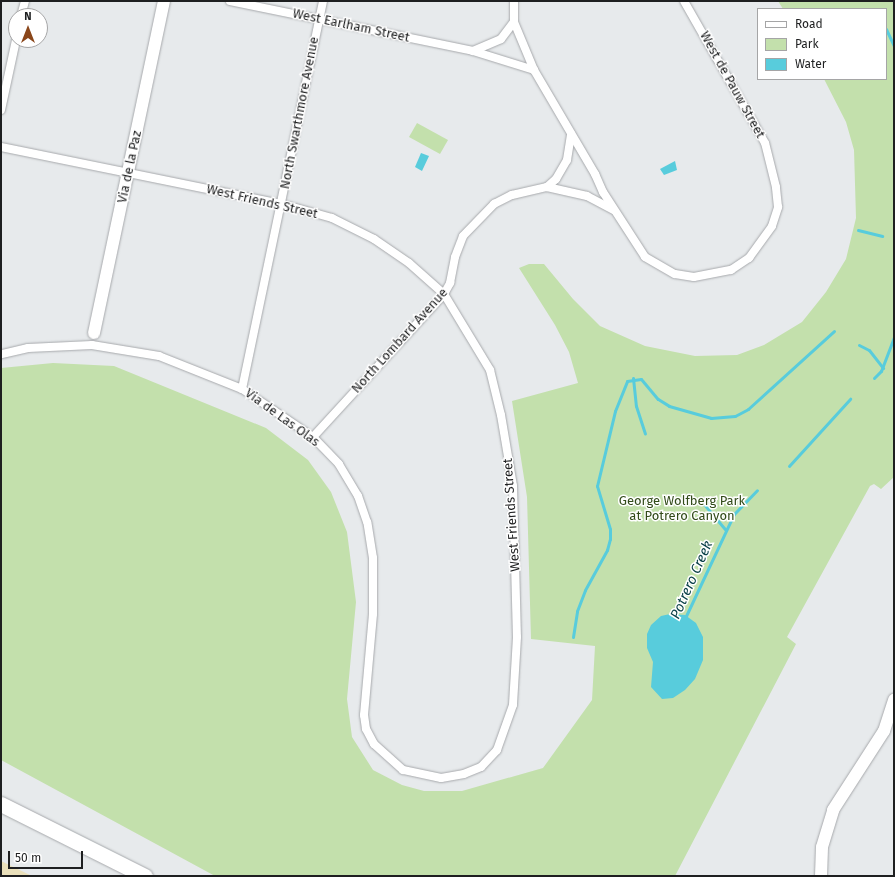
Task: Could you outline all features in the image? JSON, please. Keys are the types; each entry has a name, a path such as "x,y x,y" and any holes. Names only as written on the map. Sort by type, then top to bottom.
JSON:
{"highway":[{"path":"1,804 145,876"}],"street":[{"name":"Via de la Paz","path":"94,333 130,173 164,1"},
{"name":"West Earlham Street","path":"230,1 472,51 534,70"},
{"name":"North Swarthmore Avenue","path":"242,389 282,204 322,1"},
{"path":"514,1 514,22 534,70 613,210"},
{"name":"West de Pauw Street","path":"613,210 645,257 675,274 694,277 731,270 749,258 772,226 778,207 776,187 765,143 747,107 684,1"},
{"path":"472,51 501,39 514,22"},
{"path":"1,110 14,48"},
{"path":"549,185 567,160 571,151 571,134"},
{"name":"West Friends Street","path":"1,147 282,204 332,218 374,239 409,263 444,294 490,370 501,415 513,486 517,637 513,705 497,750 481,766 464,774 440,778"},
{"name":"North Lombard Avenue","path":"313,437 444,294 450,283 455,257 463,236 478,217 494,204 512,194 549,185 587,196 613,210"},
{"name":"Via de Las Olas","path":"1,354 28,348 92,345 159,356 242,389 313,437 339,464 358,496 367,522 373,558 373,614 364,694 366,729 374,744 403,770 440,778"},
{"path":"821,876 823,841 833,810 889,731 894,700"}],"green space":[{"name":"George Wolfberg Park at Potrero Canyon","path":"778,1 894,1 894,477 881,489 874,484 870,486 787,637 796,644 675,876 215,876 1,760 1,368 53,363 114,366 266,428 308,460 331,492 347,532 356,602 347,699 352,737 373,770 402,785 424,791 462,791 543,768 592,700 595,646 531,639 527,497 512,401 578,383 569,352 555,325 519,268 529,264 544,264 573,299 600,326 645,346 695,356 737,355 764,345 802,322 826,292 846,259 856,218 854,150 846,122 825,80 887,80 887,8 782,8"},
{"path":"417,123 448,140 440,154 409,137"}],"sand":[{"path":"1,861 32,876 1,876"}],"water":[{"path":"421,153 429,156 422,171 415,167"},
{"path":"675,161 677,170 664,175 660,169"},
{"path":"670,614 685,615 696,623 703,637 703,660 695,679 685,690 673,698 662,699 651,687 653,662 647,648 647,634 651,625 661,616"}],"waterway":[{"name":"Potrero Creek","path":"887,31 894,46"},
{"path":"858,230 882,236"},
{"path":"573,637 577,611 585,590 607,550 610,539 610,529 597,486 615,411 627,381 641,379 658,399 669,406 711,418 735,416 748,409 834,331"},
{"name":"Potrero Creek","path":"874,378 881,371 894,337"},
{"path":"859,345 869,350 883,368"},
{"path":"633,378 636,406 645,434"},
{"name":"Potrero Creek","path":"789,466 850,399"},
{"name":"Potrero Creek","path":"685,618 734,514 757,490"},
{"path":"703,503 726,530"}]}
